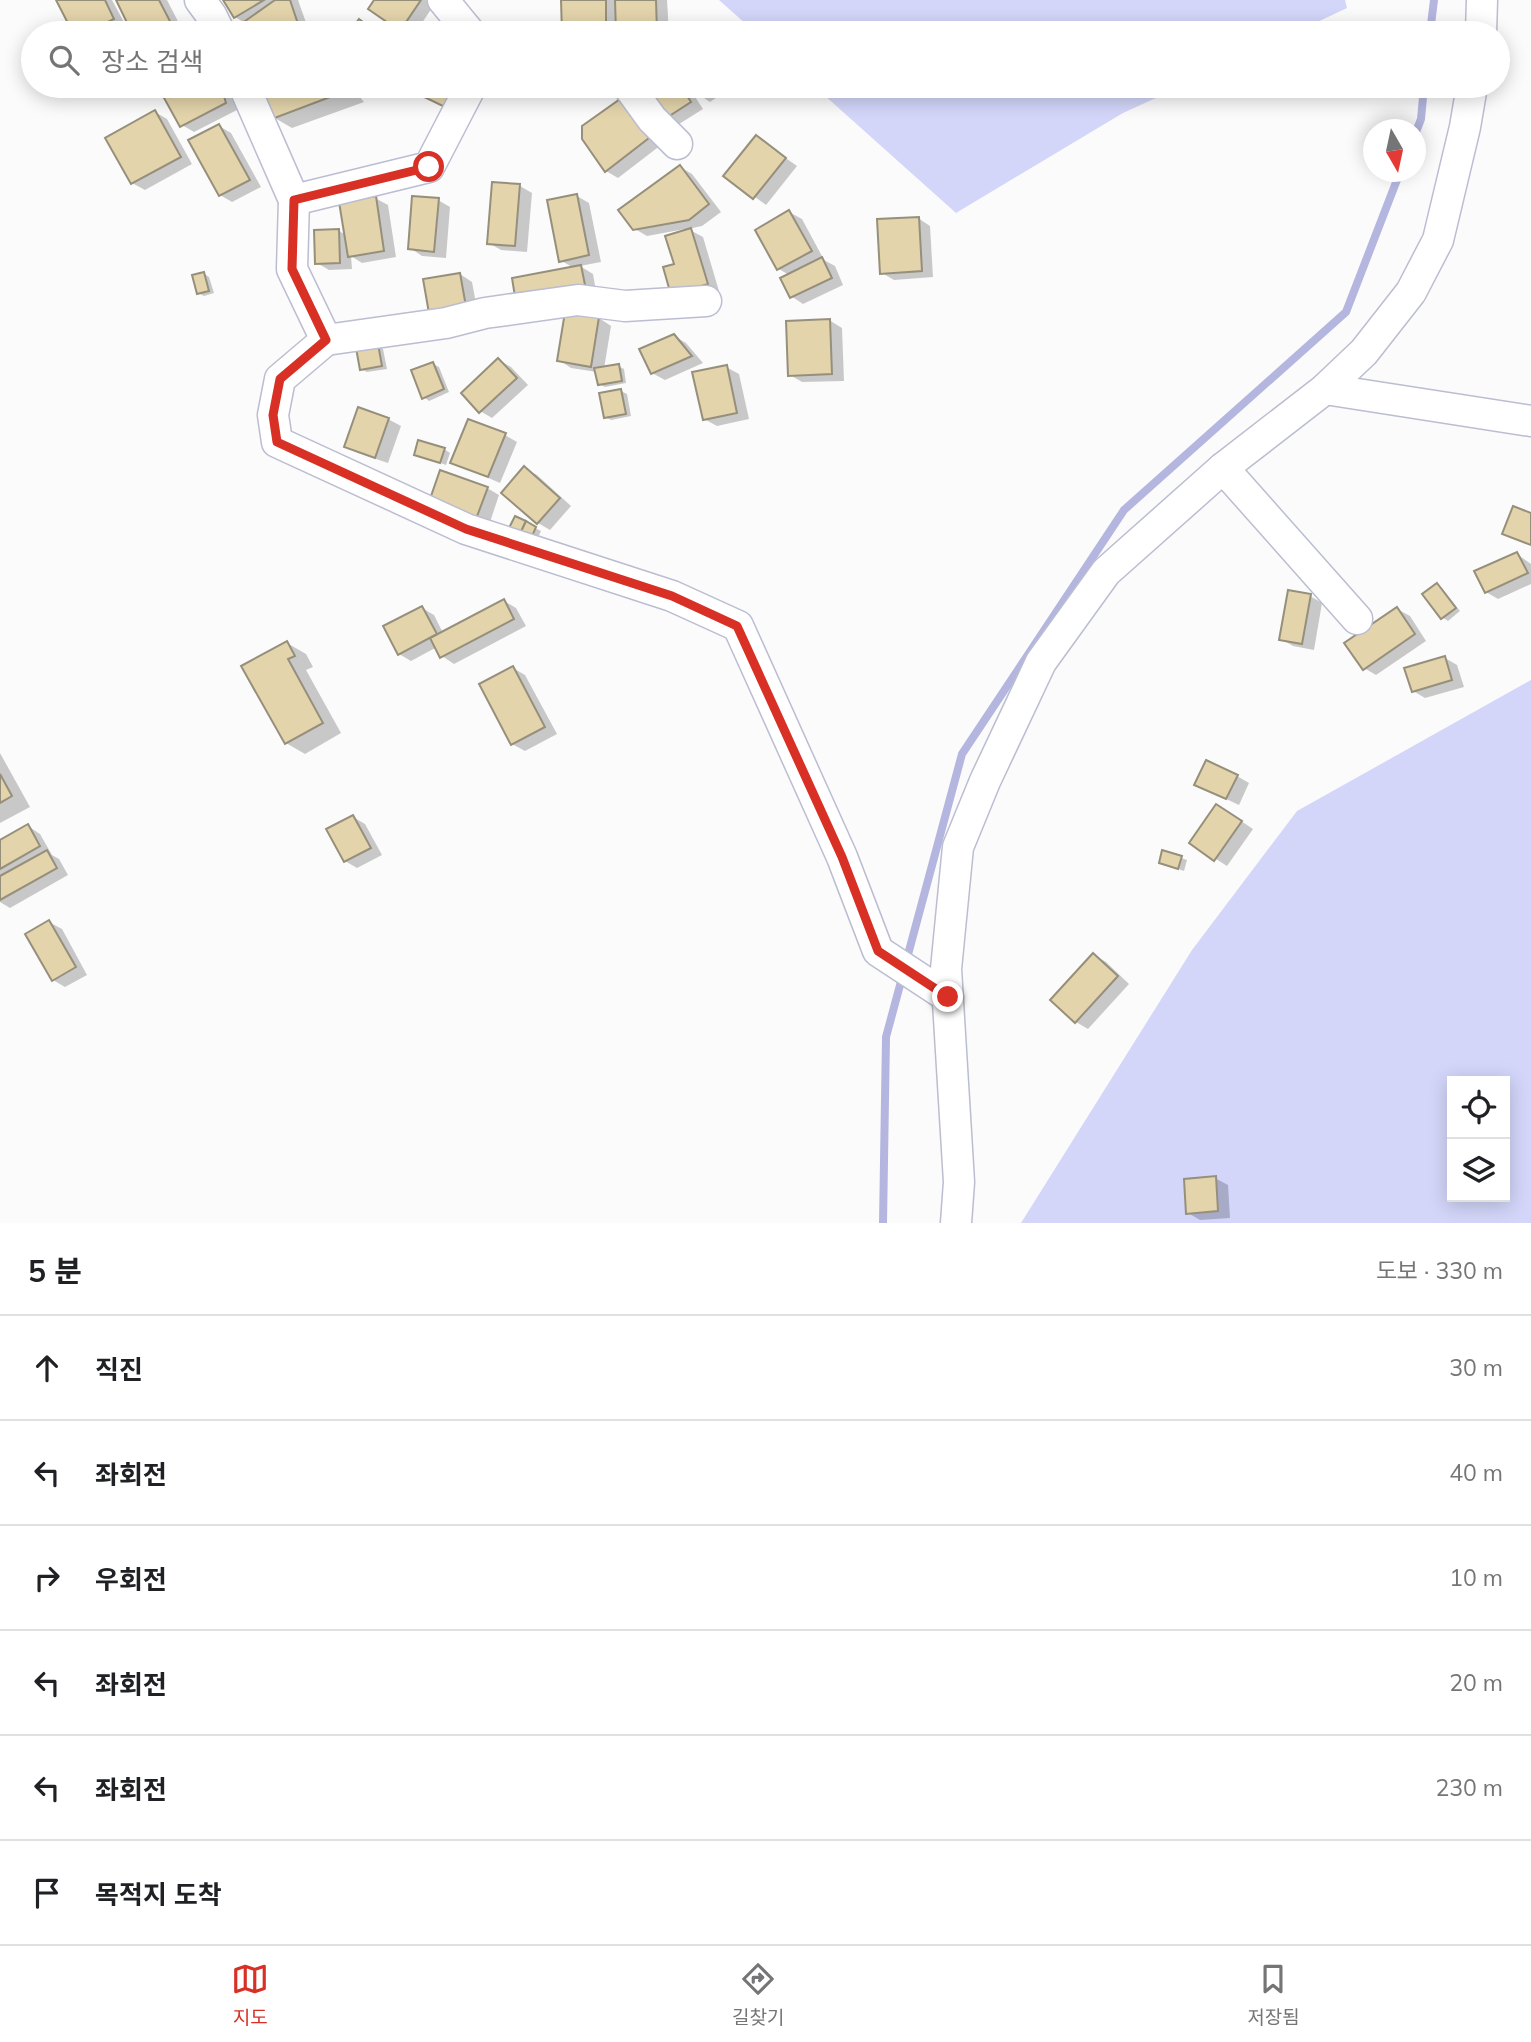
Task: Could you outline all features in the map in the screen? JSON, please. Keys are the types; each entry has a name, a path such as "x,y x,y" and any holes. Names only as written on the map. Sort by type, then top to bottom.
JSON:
{"street":[{"path":"200,0 214,21"},
{"path":"443,0 460,21"},
{"path":"1481,21 1482,0"},
{"path":"249,98 294,200 292,269 326,340"},
{"path":"294,200 429,167 465,98"},
{"path":"637,98 652,119 677,144"},
{"path":"956,1223 959,1182 946,969 958,847 985,781 1041,662 1106,572 1223,468 1325,389 1364,352 1411,292 1438,240 1470,98"},
{"path":"706,301 625,306 578,300 326,340 280,379 273,415 277,442 466,529 672,596 737,626 842,857 878,951 948,997"},
{"path":"1325,389 1531,421"},
{"path":"1223,468 1357,618"}],"shaded area":[{"path":"719,0 1345,0 1347,8 1319,21 743,21"},
{"path":"827,98 1156,98 1123,113 956,213"},
{"path":"1531,680 1531,1223 1021,1223 1192,950 1297,811"}],"building":[{"path":"56,0 105,0 114,19 110,21 67,21"},
{"path":"116,0 159,0 170,21 126,21"},
{"path":"223,0 264,0 234,18"},
{"path":"275,0 290,0 297,21 245,21"},
{"path":"374,0 421,0 407,21 385,21 368,9"},
{"path":"561,0 606,0 606,21 562,21"},
{"path":"615,0 656,0 657,21 616,21"},
{"path":"164,98 225,98 226,103 180,127"},
{"path":"264,98 328,98 272,119"},
{"path":"426,98 456,98 451,110"},
{"path":"624,98 649,138 605,172 582,139 582,126"},
{"path":"649,98 688,98 691,102 663,120"},
{"path":"155,110 181,157 131,184 105,138"},
{"path":"219,124 250,180 219,196 188,140"},
{"path":"756,135 786,158 753,199 723,176"},
{"path":"680,165 709,204 689,220 633,230 618,210"},
{"path":"492,182 520,184 515,246 487,244"},
{"path":"577,194 589,255 559,262 547,200"},
{"path":"376,196 384,251 348,257 339,202"},
{"path":"412,196 439,198 434,252 408,249"},
{"path":"789,210 812,251 777,270 755,230"},
{"path":"919,217 922,271 880,274 877,219"},
{"path":"691,228 708,284 671,295 663,267 674,264 665,236"},
{"path":"339,229 340,263 315,264 314,230"},
{"path":"822,257 832,278 790,298 780,278"},
{"path":"581,265 586,290 516,303 512,278"},
{"path":"204,272 209,291 197,294 192,275"},
{"path":"460,273 467,312 430,319 423,279"},
{"path":"565,312 599,317 591,367 557,361"},
{"path":"830,319 832,374 788,376 786,321"},
{"path":"674,334 692,356 651,374 639,349"},
{"path":"378,344 382,366 360,370 356,348"},
{"path":"498,358 517,378 479,413 461,393"},
{"path":"433,362 444,389 422,399 411,370"},
{"path":"619,364 622,381 598,385 594,368"},
{"path":"727,365 737,413 703,420 692,372"},
{"path":"621,389 626,414 604,418 599,393"},
{"path":"358,407 389,418 375,458 344,447"},
{"path":"468,419 506,433 488,477 450,463"},
{"path":"418,440 445,448 440,463 414,455"},
{"path":"524,466 560,498 537,524 501,493"},
{"path":"440,470 488,487 476,519 429,502"},
{"path":"1513,506 1531,513 1531,545 1502,534"},
{"path":"515,516 526,521 519,536 508,530"},
{"path":"526,521 536,527 530,541 519,536"},
{"path":"1517,552 1528,573 1485,593 1474,571"},
{"path":"1437,583 1456,608 1441,619 1422,594"},
{"path":"1288,590 1311,594 1302,644 1279,640"},
{"path":"504,599 514,619 440,658 430,638"},
{"path":"422,606 437,634 398,655 383,626"},
{"path":"1397,607 1415,634 1363,670 1344,643"},
{"path":"287,641 295,656 288,659 323,723 285,744 241,666"},
{"path":"1445,656 1452,680 1412,692 1404,668"},
{"path":"513,666 545,727 511,745 479,684"},
{"path":"1206,760 1238,775 1226,799 1194,785"},
{"path":"0,774 12,796 0,803"},
{"path":"1216,804 1242,821 1214,861 1189,843"},
{"path":"353,815 371,848 344,862 326,829"},
{"path":"28,824 40,846 0,869 0,840"},
{"path":"47,850 57,868 0,900 0,876"},
{"path":"1162,850 1182,856 1178,869 1159,863"},
{"path":"49,920 76,967 52,981 25,934"},
{"path":"1093,953 1118,976 1075,1023 1050,1000"},
{"path":"1216,1176 1218,1211 1186,1214 1184,1179"}],"waterway":[{"path":"1431,21 1434,0"},
{"path":"1421,119 1423,98"},
{"path":"906,962 962,754 1124,510 1346,312 1396,182"},
{"path":"883,1223 886,1037 903,974"}],"route":[{"path":"429,167 294,200 292,269 326,340 280,379 273,415 277,442 466,529 672,596 737,626 842,857 878,951 948,997"}]}
